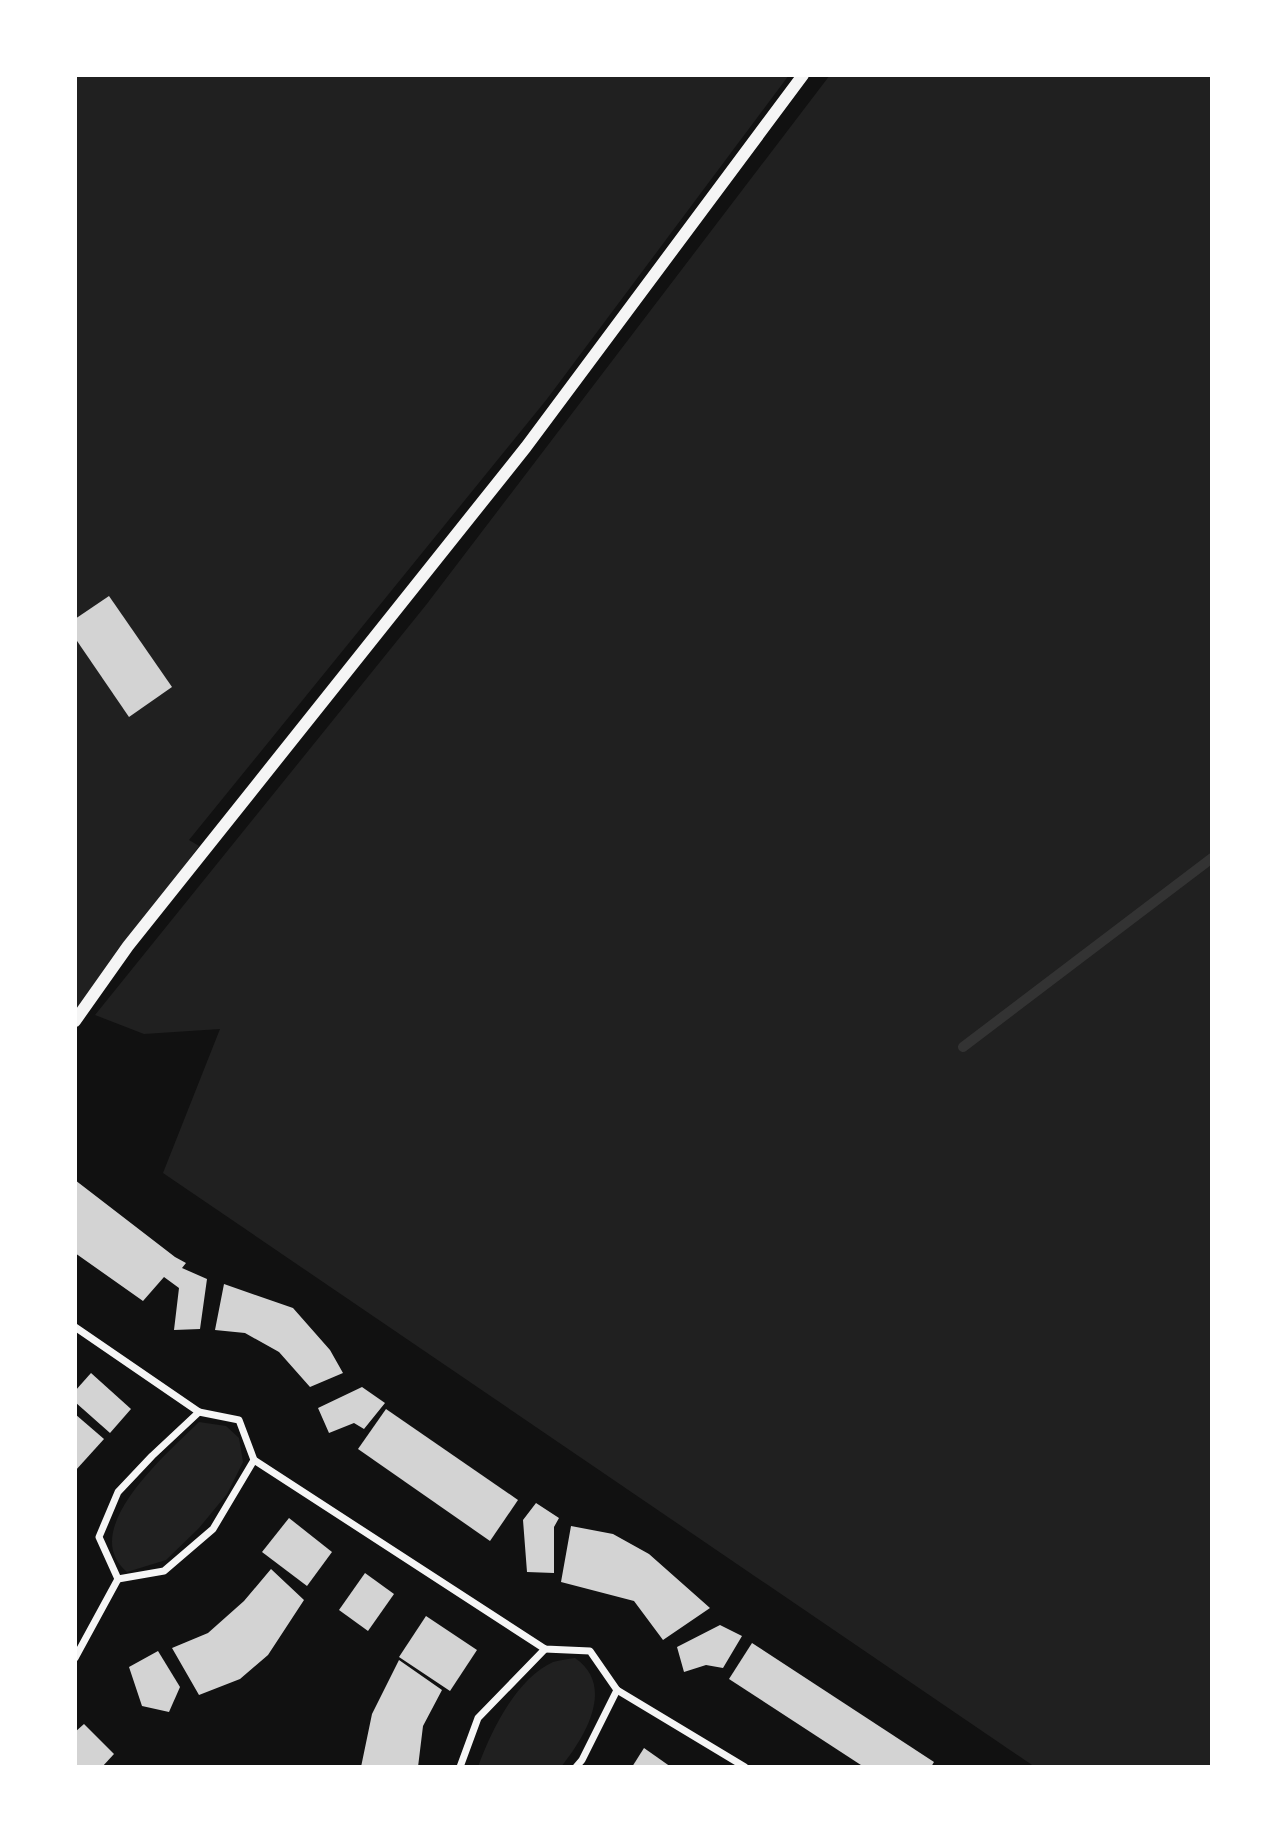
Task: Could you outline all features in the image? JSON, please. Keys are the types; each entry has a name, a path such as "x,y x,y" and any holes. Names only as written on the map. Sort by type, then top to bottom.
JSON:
{"street":[{"path":"75,1021 128,946 526,447 803,75"},
{"path":"75,1327 199,1412 239,1420 254,1460 545,1650 590,1651 617,1690 745,1767"},
{"path":"118,1578 99,1537 118,1492 199,1412"},
{"path":"118,1578 164,1571 213,1529 254,1460"},
{"path":"75,1658 118,1578"},
{"path":"460,1767 478,1718 545,1650"},
{"path":"576,1767 617,1690"}],"shaded area":[{"path":"75,75 789,75 547,399 189,840 199,846 75,1019"},
{"path":"830,75 1212,75 1212,1767 1035,1767 163,1173 220,1029 144,1034 95,1015 426,605"},
{"path":"199,1422 226,1426 239,1438 243,1462 227,1494 199,1528 166,1560 127,1572 114,1555 113,1535 119,1514 150,1472"},
{"path":"575,1658 587,1669 595,1697 587,1727 561,1767 478,1767 498,1722 516,1693 540,1670 553,1662"}],"building":[{"path":"109,596 172,687 129,717 75,638 75,619"},
{"path":"75,1180 186,1263 182,1268 207,1279 200,1329 174,1330 179,1288 164,1277 143,1301 75,1253"},
{"path":"224,1284 293,1308 330,1350 343,1373 310,1387 279,1352 245,1333 215,1330"},
{"path":"91,1373 131,1409 110,1433 75,1402 75,1391"},
{"path":"362,1387 385,1403 364,1429 354,1423 329,1433 318,1408"},
{"path":"386,1409 518,1500 490,1541 358,1449"},
{"path":"75,1414 104,1439 75,1471"},
{"path":"536,1503 559,1518 554,1527 554,1573 527,1572 523,1520"},
{"path":"289,1518 332,1552 307,1586 262,1552"},
{"path":"571,1526 613,1534 649,1554 710,1608 663,1640 634,1601 561,1582"},
{"path":"271,1569 304,1600 268,1655 240,1679 199,1695 172,1648 208,1633 244,1601"},
{"path":"365,1573 394,1594 368,1631 339,1610"},
{"path":"426,1616 477,1650 450,1691 399,1657"},
{"path":"720,1625 742,1636 723,1668 706,1665 684,1672 677,1647"},
{"path":"752,1643 934,1762 931,1767 864,1767 729,1679"},
{"path":"158,1651 180,1687 169,1712 142,1706 129,1667"},
{"path":"399,1660 442,1690 423,1726 418,1767 361,1767 372,1714"},
{"path":"84,1724 114,1754 102,1767 75,1767 75,1732"},
{"path":"644,1748 671,1767 632,1767"}],"waterway":[{"path":"963,1047 1212,858"}]}
